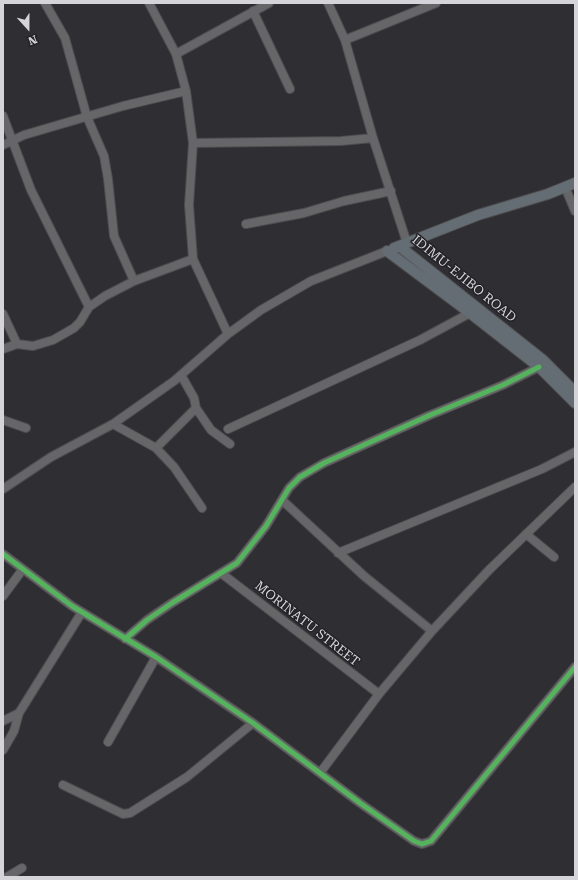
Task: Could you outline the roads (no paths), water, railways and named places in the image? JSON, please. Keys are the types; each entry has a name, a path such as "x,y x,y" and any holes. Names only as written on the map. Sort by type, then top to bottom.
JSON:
{"main road":[{"name":"IDIMU-EJIBO ROAD","path":"575,183 478,215 403,244 527,353 575,392"},
{"path":"387,251 403,244"},
{"name":"IDIMU-EJIBO ROAD","path":"387,251 470,313 527,353 575,403"}],"street":[{"path":"45,3 68,44 87,117 107,169 114,236 134,281"},
{"path":"149,3 176,54 186,91 193,144 189,204 193,259 228,334"},
{"path":"176,54 256,7 269,3"},
{"path":"328,3 345,40 373,138 391,191 403,244"},
{"path":"345,40 436,3"},
{"path":"256,7 290,89"},
{"path":"3,145 13,140 123,106 186,91"},
{"path":"3,116 31,190 89,307"},
{"path":"193,144 340,141 373,138"},
{"path":"565,187 575,212"},
{"path":"246,224 304,213 344,201 391,191"},
{"path":"3,489 51,457 113,424 181,375 228,334 262,310 311,281 387,251"},
{"path":"3,349 17,344 33,346 53,340 74,328 80,322 89,307 105,296 134,281 193,259"},
{"path":"228,429 420,340 470,313"},
{"path":"3,314 17,344"},
{"path":"125,639 147,620 172,603 237,563 266,526 289,488 300,477 324,463 428,416 503,385 539,367"},
{"path":"181,375 194,398 196,408 211,430 230,444"},
{"path":"156,448 196,408"},
{"path":"3,420 26,428"},
{"path":"113,424 156,448 174,467 202,508"},
{"path":"338,553 521,478 575,452"},
{"path":"320,773 379,694 432,631 526,534 575,487"},
{"path":"282,500 338,553 432,631"},
{"path":"526,534 554,558"},
{"path":"3,554 72,606 156,658 253,723 414,841 422,844 431,841 575,667"},
{"path":"3,596 23,569"},
{"name":"MORINATU STREET","path":"221,573 379,694"},
{"path":"3,750 14,731 19,713 82,612"},
{"path":"108,742 156,658"},
{"path":"3,721 19,713"},
{"path":"63,785 123,814 130,813 187,777 253,723"},
{"path":"7,877 22,868"}]}
